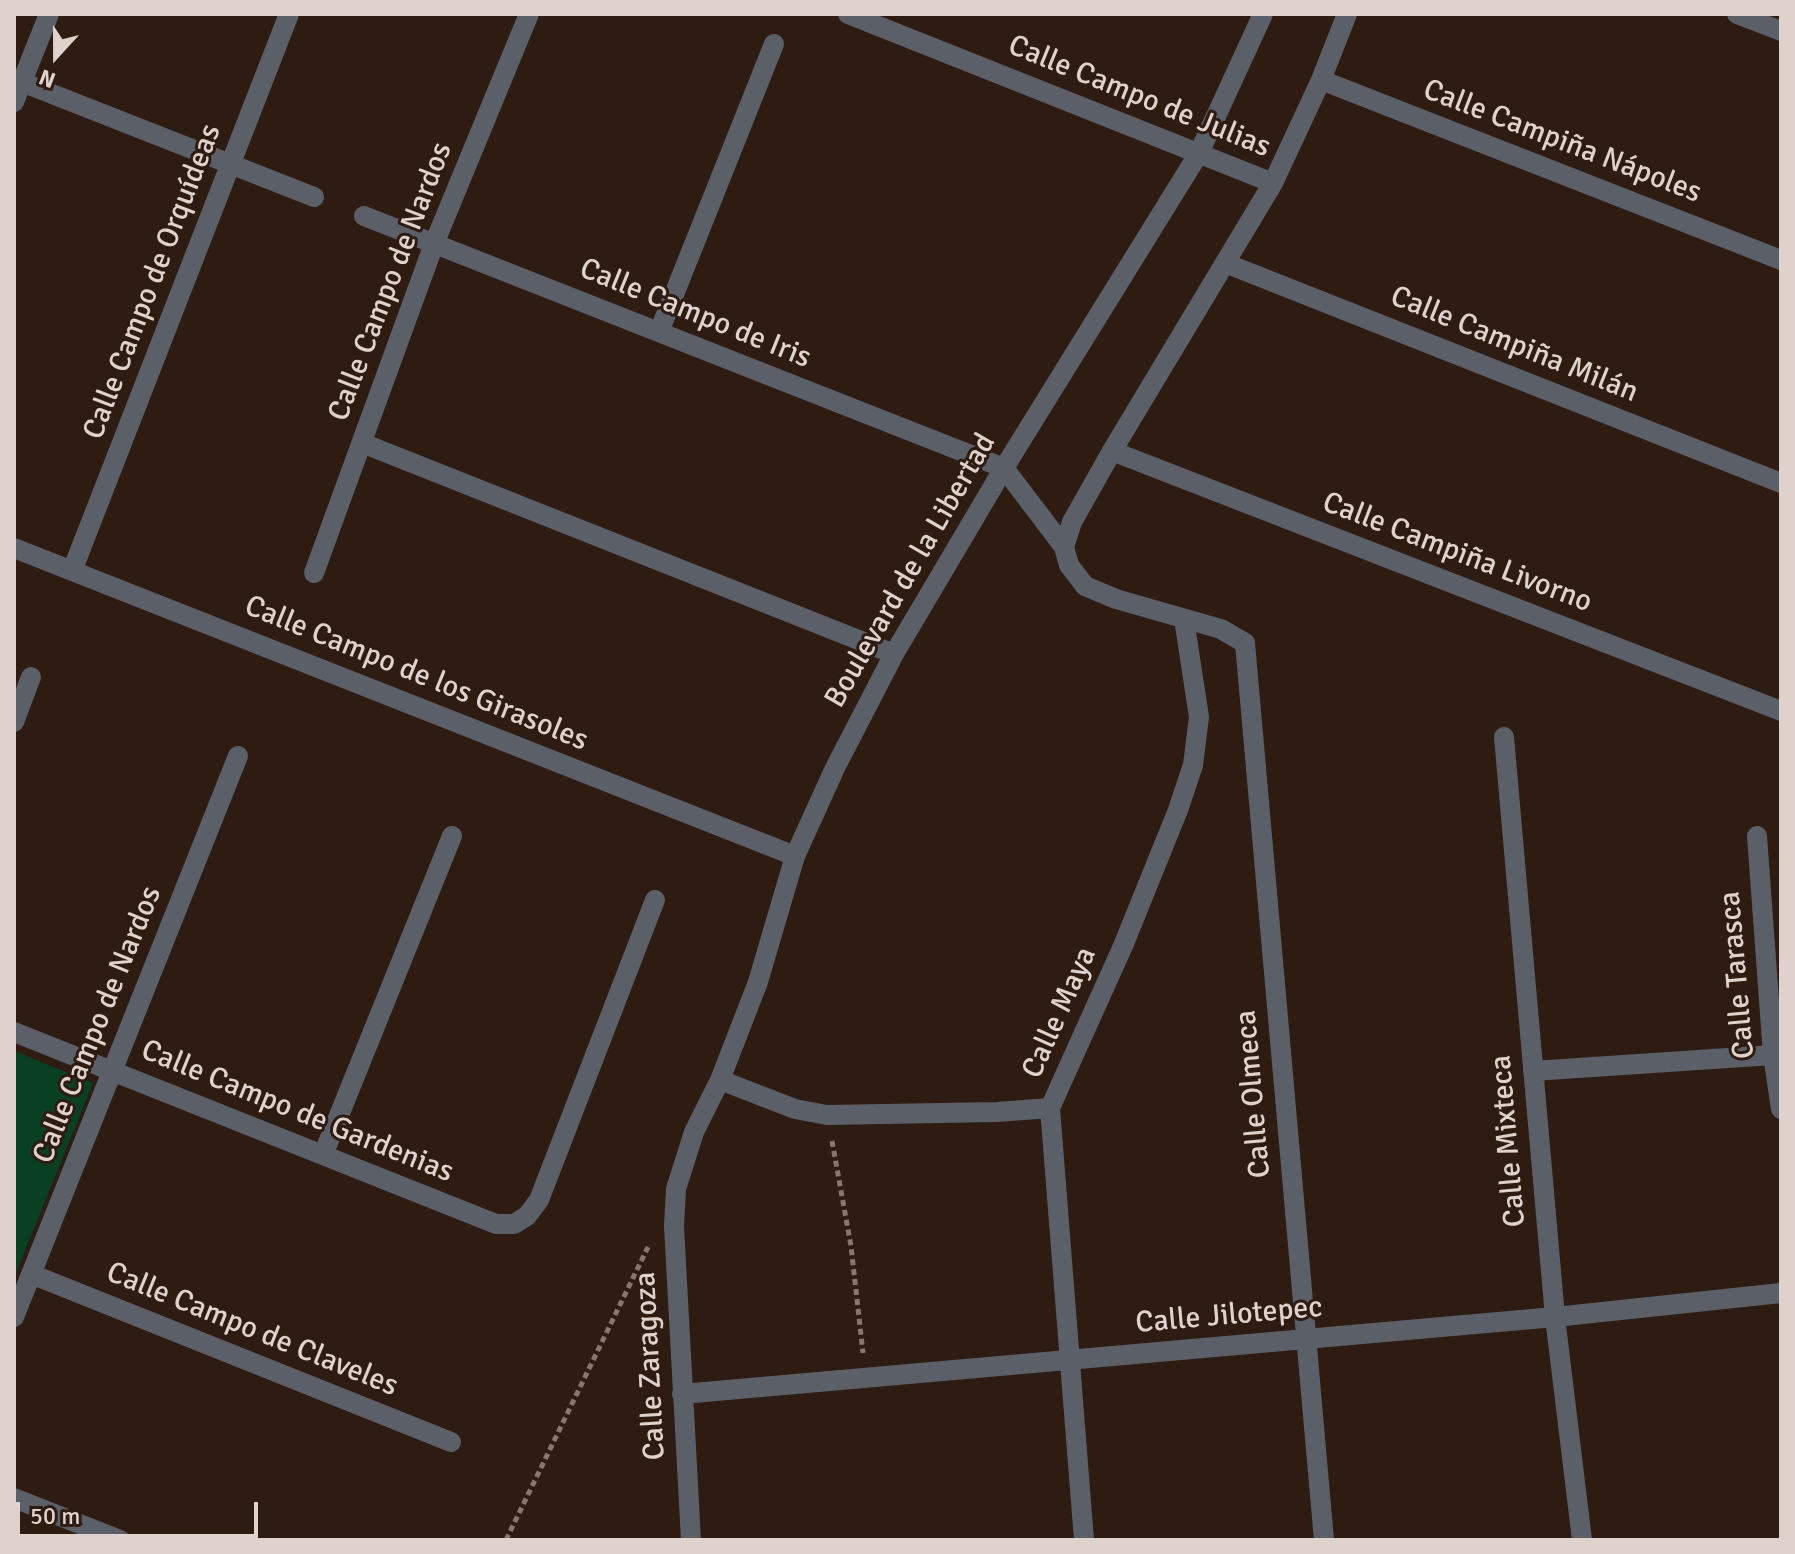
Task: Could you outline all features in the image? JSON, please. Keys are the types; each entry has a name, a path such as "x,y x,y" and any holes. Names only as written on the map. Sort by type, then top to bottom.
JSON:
{"street":[{"path":"14,102 18,80 49,14"},
{"name":"Calle Campo de Orquídeas","path":"72,571 289,14"},
{"name":"Calle Campo de Nardos","path":"314,573 434,244 529,14"},
{"name":"Calle Campo de Julias","path":"848,14 1273,183"},
{"name":"Boulevard de la Libertad","path":"676,1189 694,1132 720,1080 758,982 795,856 835,768 894,654 1004,468 1199,153 1263,14"},
{"path":"1064,547 1072,522 1112,451 1273,183 1321,80 1347,14"},
{"path":"1737,14 1781,31"},
{"path":"659,332 774,44"},
{"path":"18,80 314,197"},
{"name":"Calle Campiña Nápoles","path":"1321,80 1781,260"},
{"name":"Calle Campo de Iris","path":"364,216 1004,468"},
{"name":"Calle Campiña Milán","path":"1225,263 1781,483"},
{"path":"362,443 894,654"},
{"name":"Calle Campiña Livorno","path":"1112,451 1781,711"},
{"path":"1004,468 1064,547 1069,565 1085,586 1116,599 1184,619"},
{"name":"Calle Campo de los Girasoles","path":"14,548 795,856"},
{"name":"Calle Olmeca","path":"1184,619 1221,629 1245,643 1324,1540"},
{"name":"Calle Maya","path":"1084,1540 1050,1108 1123,946 1193,765 1199,717 1184,619"},
{"path":"14,722 31,677"},
{"name":"Calle Mixteca","path":"1504,737 1555,1317 1582,1540"},
{"name":"Calle Campo de Nardos","path":"14,1317 238,756"},
{"path":"323,1155 452,836"},
{"name":"Calle Tarasca","path":"1757,836 1773,1055 1781,1109"},
{"name":"Calle Campo de Gardenias","path":"14,1032 496,1224 514,1224 527,1216 539,1200 655,900"},
{"path":"1533,1071 1773,1055"},
{"path":"720,1080 795,1109 827,1115 1050,1108"},
{"name":"Calle Zaragoza","path":"676,1189 674,1226 691,1540"},
{"name":"Calle Campo de Claveles","path":"31,1274 451,1442"},
{"name":"Calle Jilotepec","path":"682,1394 1555,1317 1781,1293"},
{"path":"14,1498 120,1540"}],"path":[{"path":"827,1115 851,1246 866,1377"},
{"path":"506,1540 649,1245"}],"green space":[{"path":"14,1051 93,1083 14,1278"}]}
